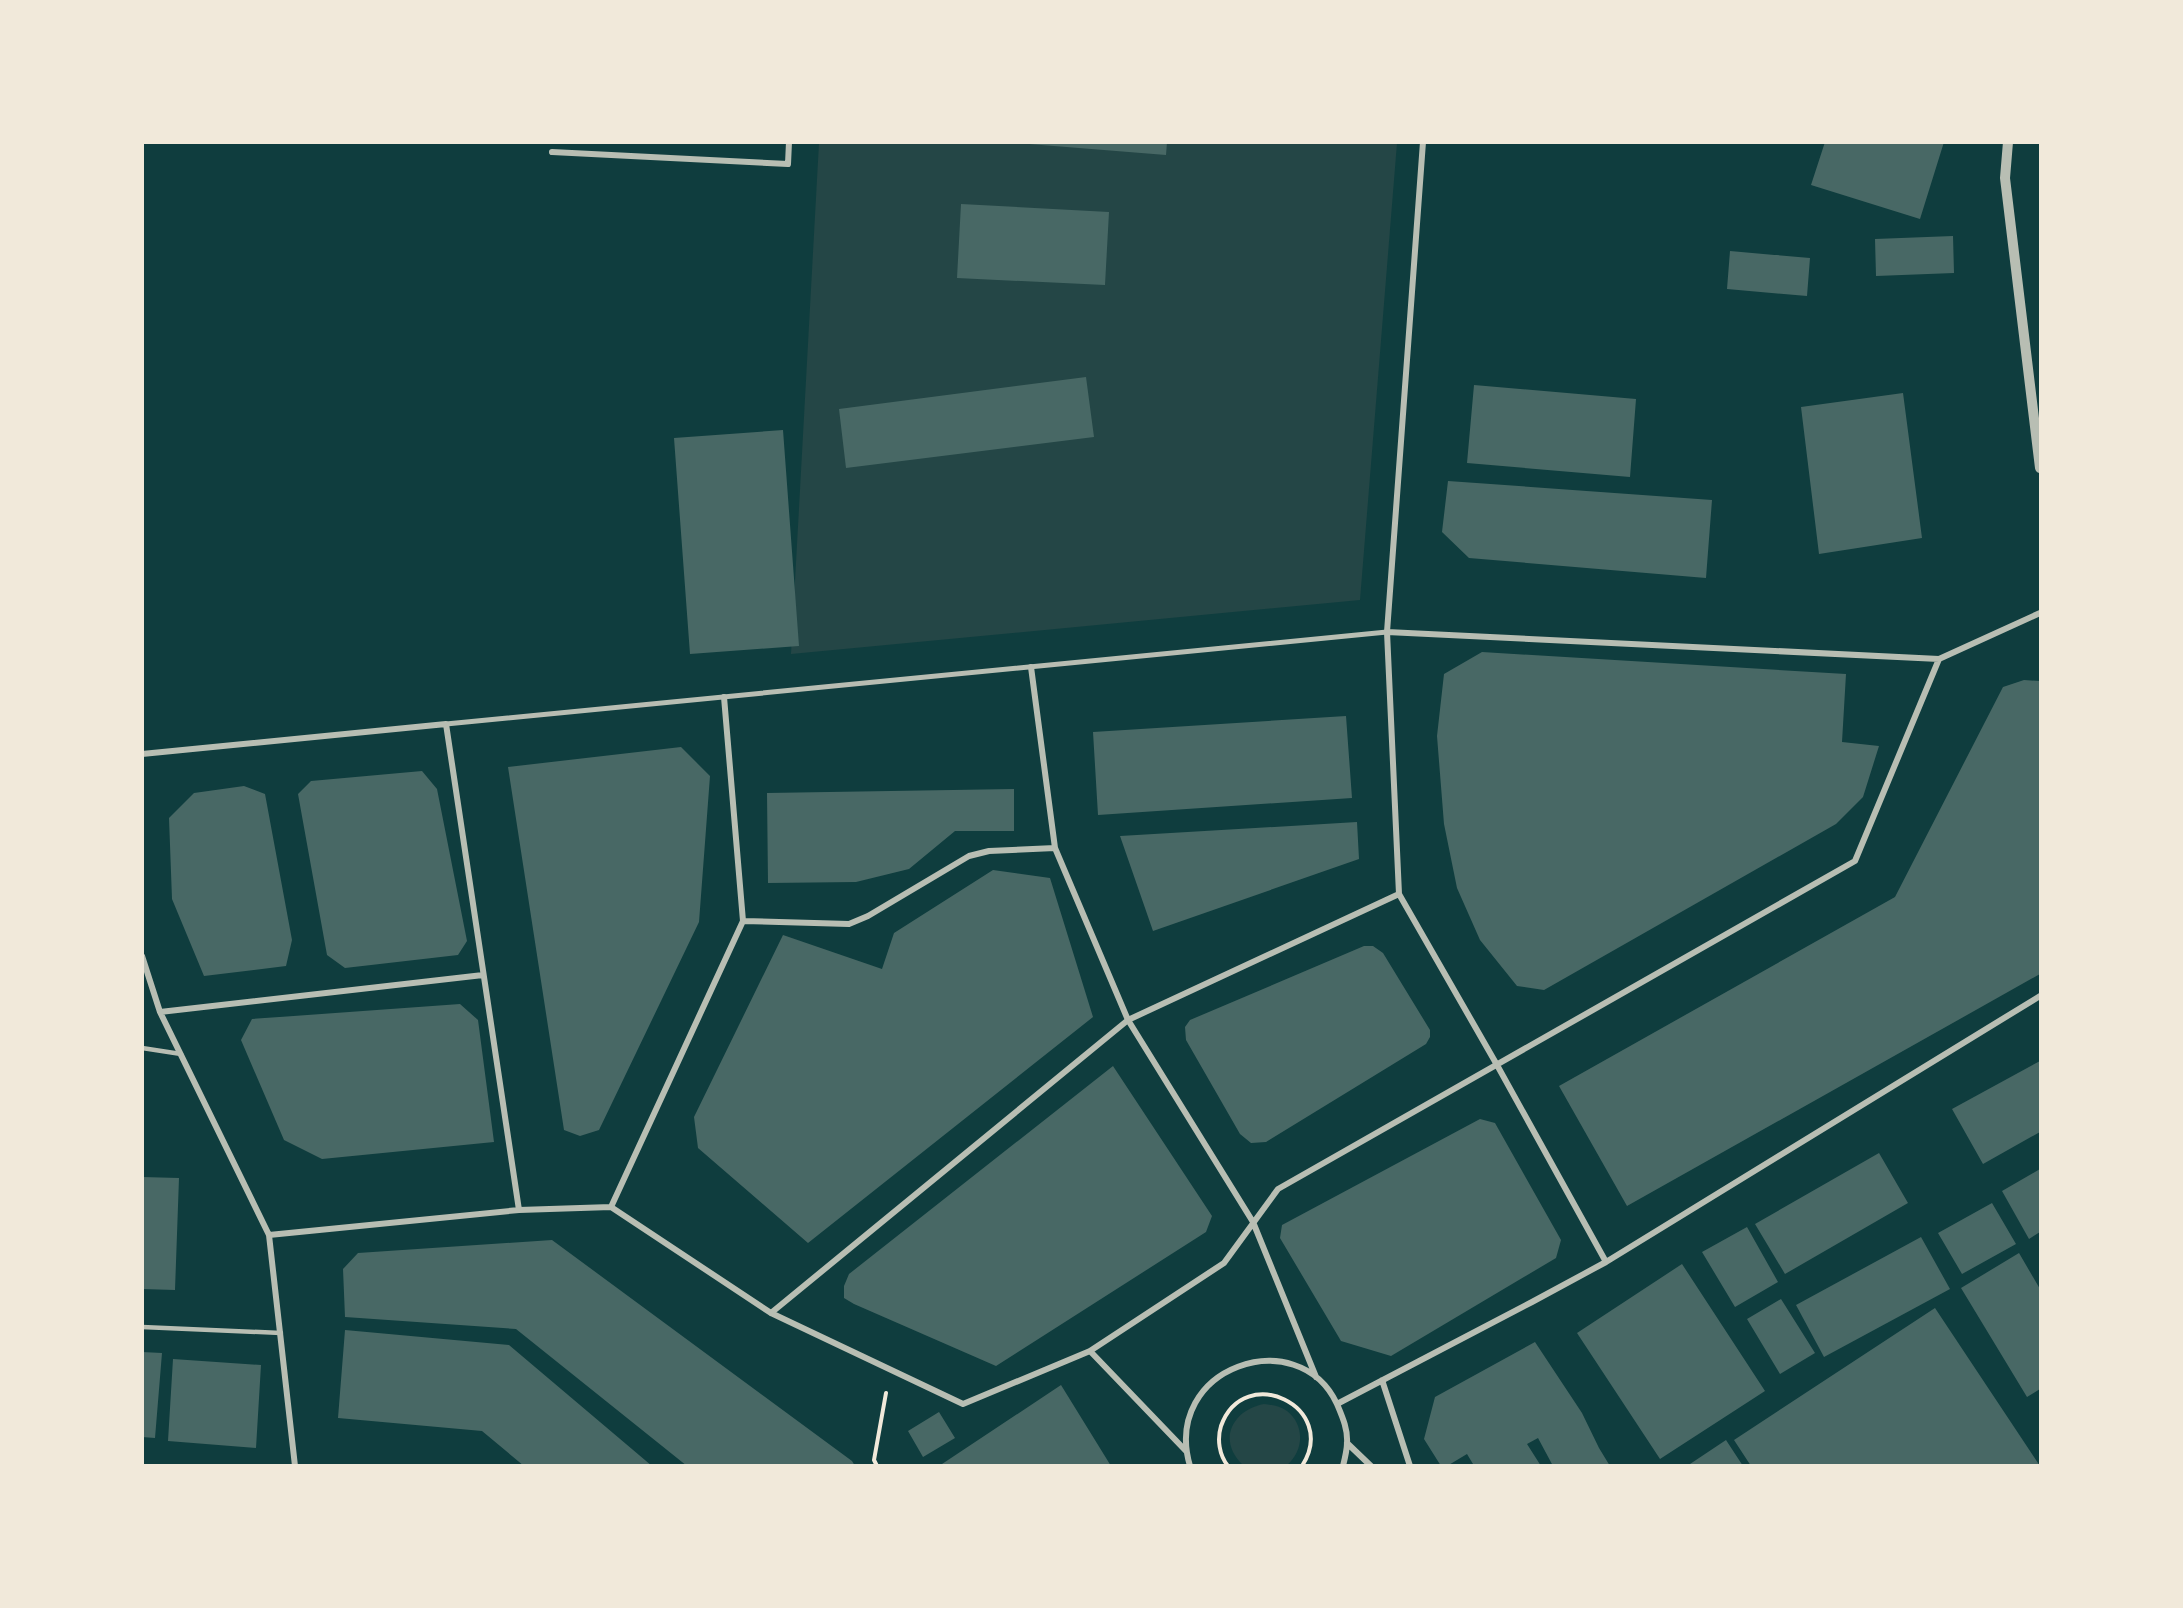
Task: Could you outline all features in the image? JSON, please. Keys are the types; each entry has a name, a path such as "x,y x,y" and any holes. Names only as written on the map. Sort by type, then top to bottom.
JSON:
{"street":[{"path":"552,152 788,164 789,142"},
{"path":"1423,142 1387,632 1399,894 1606,1262"},
{"path":"2008,142 2005,178 2040,468"},
{"path":"142,754 1387,632 1939,659 2040,613"},
{"path":"269,1235 519,1210 611,1206 771,1312 963,1404 1090,1351 1224,1263 1278,1190 1855,861 1939,659"},
{"path":"1030,667 1055,848 1128,1020 1253,1222 1316,1377"},
{"path":"611,1206 743,921 724,697"},
{"path":"446,724 519,1210"},
{"path":"743,921 849,924 868,916 969,856 989,851 1055,848"},
{"path":"771,1312 1128,1020 1399,894"},
{"path":"142,956 160,1012 269,1235 295,1466"},
{"path":"160,1012 483,975"},
{"path":"1337,1404 1606,1262 2040,996"},
{"path":"1090,1351 1186,1451"},
{"path":"1190,1466 1186,1451 1187,1424 1198,1398 1216,1377 1241,1365 1268,1360 1293,1365 1316,1377 1333,1395 1344,1418 1347,1443 1343,1466"},
{"path":"1382,1380 1410,1466"},
{"path":"1347,1443 1371,1466"}],"lane":[{"path":"142,1047 181,1054"},
{"path":"142,1327 281,1333"}],"path":[{"path":"877,1466 874,1460 891,1370"},
{"path":"1228,1466 1219,1446 1220,1430 1225,1416 1235,1404 1249,1396 1264,1393 1279,1396 1293,1403 1304,1415 1310,1428 1311,1443 1302,1466"}],"shaded area":[{"path":"819,143 1397,143 1360,600 791,654"},
{"path":"1264,1404 1284,1409 1297,1423 1299,1445 1297,1453 1287,1465 1243,1465 1235,1456 1231,1446 1230,1437 1236,1420 1253,1407"}],"building":[{"path":"1029,142 1167,142 1166,155 1029,144"},
{"path":"1825,142 1944,142 1920,219 1811,185"},
{"path":"961,204 1109,212 1105,285 957,278"},
{"path":"1953,236 1954,273 1876,276 1875,239"},
{"path":"1730,251 1810,258 1807,296 1727,289"},
{"path":"1086,377 1094,437 846,468 839,409"},
{"path":"1474,385 1636,399 1630,477 1467,463"},
{"path":"1903,393 1922,538 1819,554 1801,407"},
{"path":"783,430 799,646 690,654 674,438"},
{"path":"1448,481 1712,500 1706,578 1469,558 1442,532"},
{"path":"1482,652 1846,674 1842,742 1879,746 1863,797 1836,824 1544,990 1517,986 1480,940 1457,888 1444,824 1437,736 1444,674"},
{"path":"2024,680 2040,681 2040,974 1627,1206 1559,1086 1895,897 2003,687"},
{"path":"1346,716 1352,798 1098,815 1093,732"},
{"path":"681,747 710,776 699,922 599,1130 580,1136 564,1130 508,767"},
{"path":"422,771 437,789 467,941 458,955 345,968 327,955 298,794 311,781"},
{"path":"244,786 265,794 292,940 286,966 204,976 172,899 169,818 194,793"},
{"path":"1014,789 1014,831 955,831 909,869 856,882 768,883 767,793"},
{"path":"1357,822 1359,859 1153,931 1120,836"},
{"path":"993,870 1050,878 1093,1017 808,1243 698,1148 694,1117 783,935 882,969 894,933"},
{"path":"1364,946 1373,946 1383,953 1430,1030 1430,1037 1426,1044 1266,1142 1251,1143 1240,1134 1186,1040 1185,1027 1190,1020"},
{"path":"460,1004 478,1020 494,1142 322,1159 284,1140 241,1040 252,1019"},
{"path":"2040,1061 2040,1132 1983,1164 1952,1109"},
{"path":"1113,1066 1212,1216 1206,1232 996,1366 844,1298 844,1286 849,1274"},
{"path":"1480,1119 1495,1123 1561,1240 1556,1258 1391,1356 1341,1341 1280,1238 1282,1225"},
{"path":"1879,1153 1908,1203 1785,1274 1755,1224"},
{"path":"2040,1169 2040,1232 2029,1239 2002,1191"},
{"path":"142,1177 179,1178 175,1290 142,1289"},
{"path":"1992,1203 2016,1244 1962,1274 1938,1233"},
{"path":"1747,1227 1778,1282 1735,1307 1702,1252"},
{"path":"1921,1237 1950,1289 1824,1357 1796,1305"},
{"path":"552,1240 852,1461 855,1466 687,1466 516,1329 345,1317 343,1269 358,1253"},
{"path":"2019,1253 2040,1289 2040,1389 2027,1397 1961,1288"},
{"path":"1682,1264 1765,1391 1660,1459 1577,1333"},
{"path":"1781,1299 1815,1353 1780,1374 1747,1319"},
{"path":"1935,1308 2040,1466 1751,1466 1734,1440"},
{"path":"345,1330 509,1345 652,1466 524,1466 482,1431 338,1418"},
{"path":"1535,1342 1582,1413 1610,1466 1553,1466 1538,1438 1527,1444 1541,1466 1471,1466 1473,1464 1467,1454 1447,1466 1441,1466 1424,1439 1435,1397"},
{"path":"142,1352 162,1353 155,1438 142,1437"},
{"path":"173,1359 261,1365 256,1448 168,1441"},
{"path":"1061,1385 1111,1466 939,1466"},
{"path":"939,1412 955,1438 923,1457 908,1431"},
{"path":"1726,1440 1743,1466 1687,1466"}]}
